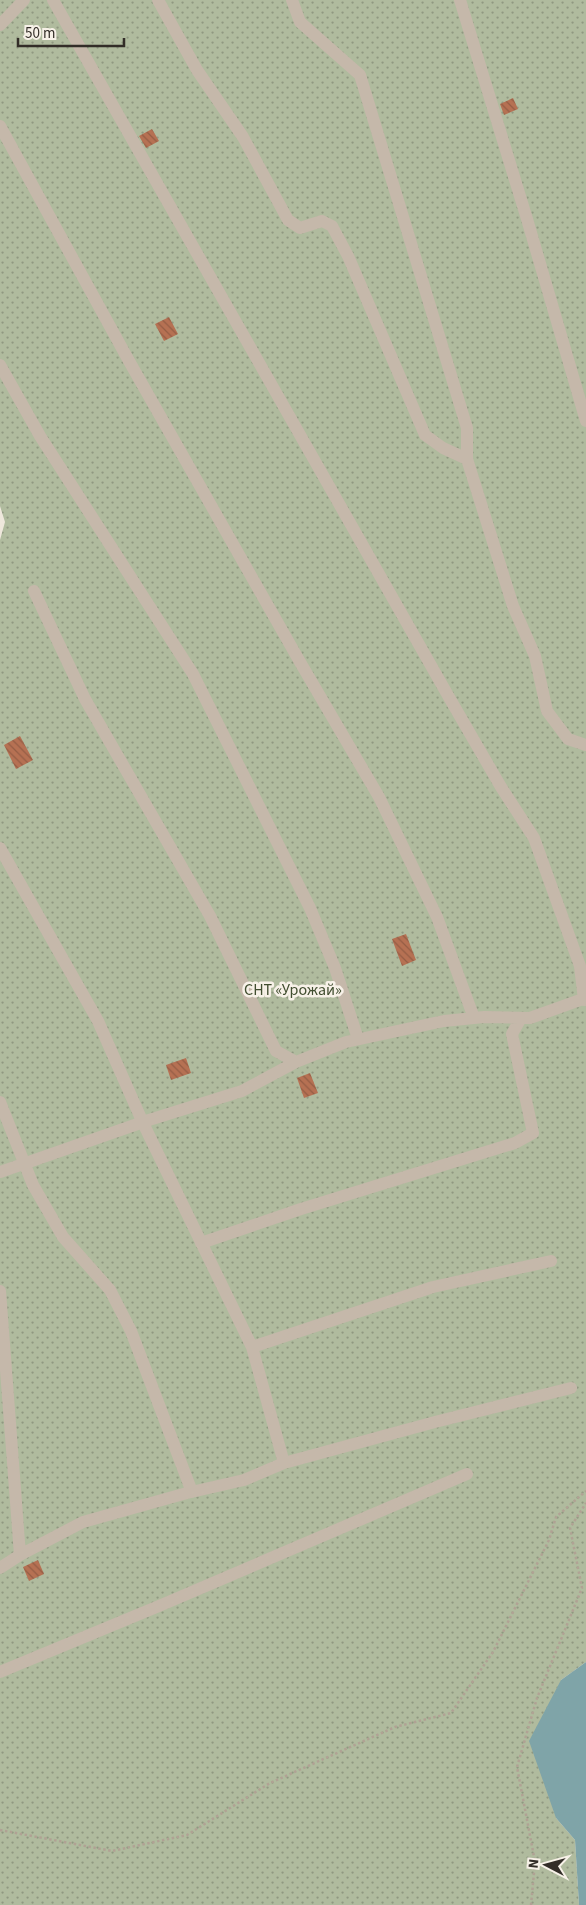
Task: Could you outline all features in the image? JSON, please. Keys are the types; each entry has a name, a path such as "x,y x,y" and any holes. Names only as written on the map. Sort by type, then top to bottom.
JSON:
{"street":[{"path":"0,24 24,0"},
{"path":"0,1172 242,1091 296,1062 346,1042 444,1021 474,1018 530,1018 585,999 580,966 534,838 501,787 445,690 53,0"},
{"path":"158,0 197,70 243,137 288,220 300,228 322,221 332,226 348,256 426,435 443,448 467,459"},
{"path":"292,0 300,22 360,75 467,428 467,459 513,606 535,656 547,711 568,739 586,745"},
{"path":"460,0 586,421"},
{"path":"0,126 300,662 379,797 438,917 474,1018"},
{"path":"0,365 40,436 193,674 310,908 335,968 358,1040"},
{"path":"34,591 85,699 210,916 276,1051 296,1062"},
{"path":"0,848 98,1021 143,1123 252,1347 284,1463"},
{"path":"201,1243 300,1209 516,1143 533,1133 512,1034 521,1018"},
{"path":"0,1102 34,1184 63,1237 110,1290 131,1331 192,1492"},
{"path":"252,1347 433,1287 551,1261"},
{"path":"0,1291 20,1555"},
{"path":"0,1568 20,1555 83,1522 192,1492 244,1480 284,1463 570,1388"},
{"path":"0,1672 160,1606 467,1474"}],"path":[{"path":"0,1830 112,1851 187,1835 270,1783 395,1727 451,1713 493,1652 549,1540 556,1516 586,1490"},
{"path":"531,1905 535,1862 517,1768 537,1698 582,1588 570,1528 586,1502"}],"green space":[{"name":"СНТ «Урожай»","path":"0,0 586,0 586,1662 561,1680 556,1818 575,1840 579,1905 0,1905 0,540 5,522 0,506"}],"water":[{"path":"586,1662 586,1905 579,1905 575,1840 556,1818 529,1741 561,1680"}],"building":[{"path":"513,98 518,109 504,115 500,104"},
{"path":"152,129 159,141 146,148 139,136"},
{"path":"169,317 178,334 164,341 155,324"},
{"path":"20,736 33,760 16,769 4,745"},
{"path":"406,934 416,960 402,966 392,939"},
{"path":"186,1058 191,1073 171,1080 166,1065"},
{"path":"310,1073 318,1093 304,1098 297,1078"},
{"path":"38,1560 44,1574 29,1581 23,1567"}]}
